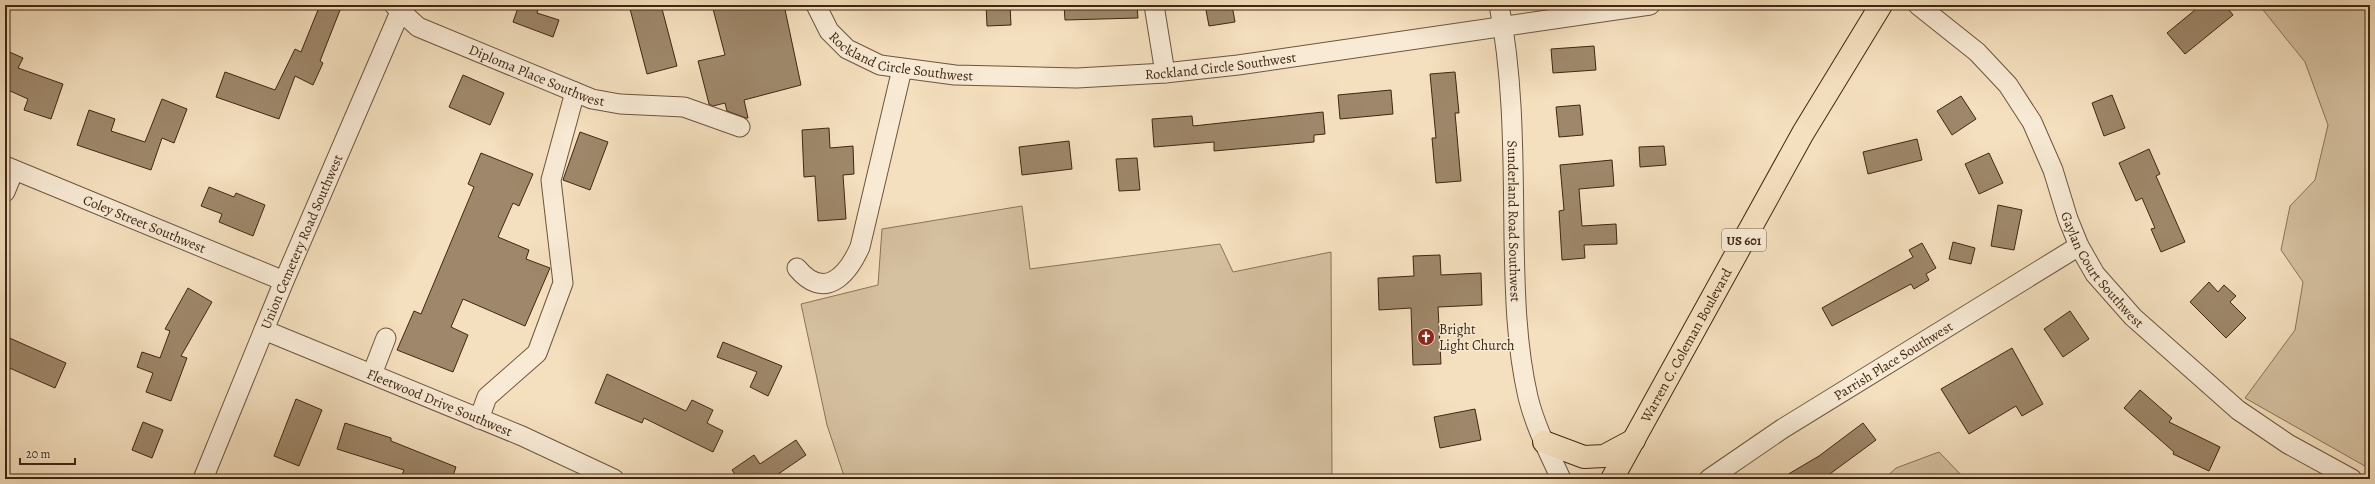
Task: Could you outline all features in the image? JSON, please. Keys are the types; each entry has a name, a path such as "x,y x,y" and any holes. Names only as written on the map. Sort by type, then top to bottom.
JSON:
{"main road":[{"name":"Warren C. Coleman Boulevard","path":"1612,479 1804,133 1881,5"},
{"path":"1544,442 1584,456 1604,456 1634,440"}],"street":[{"name":"Rockland Circle Southwest","path":"816,5 828,31 847,49 880,65 955,75 1069,77 1166,73 1238,65 1650,5"},
{"path":"1154,5 1166,73"},
{"name":"Sunderland Road Southwest","path":"1499,5 1503,27 1512,134 1515,295 1520,337 1529,399 1544,442 1561,479"},
{"name":"Gaylan Court Southwest","path":"1918,5 1977,52 2008,85 2032,122 2053,170 2068,219 2079,246 2095,274 2133,317 2238,410 2288,444 2352,479"},
{"name":"Diploma Place Southwest","path":"399,7 418,27 592,99 620,104 684,107 740,127"},
{"name":"Union Cemetery Road Southwest","path":"203,479 284,280 399,7"},
{"path":"797,268 805,278 814,282 824,283 835,281 852,266 860,247 902,69"},
{"path":"479,418 487,397 537,353 563,283 550,180 575,92"},
{"path":"5,192 10,168"},
{"name":"Coley Street Southwest","path":"10,168 284,280"},
{"name":"Parrish Place Southwest","path":"1709,479 1782,429 2079,246"},
{"name":"Fleetwood Drive Southwest","path":"264,330 479,418 614,479"},
{"path":"372,374 386,338"}],"shaded area":[{"path":"2259,5 2370,5 2370,469 2245,398 2295,330 2303,282 2281,250 2290,206 2315,180 2328,125 2305,62"},
{"path":"1022,206 1030,269 1220,244 1233,272 1331,252 1332,479 845,479 827,425 801,304 878,285 882,229"},
{"path":"1939,452 1965,479 1884,479 1896,468"}],"building":[{"path":"320,5 342,5 320,61 323,63 313,85 295,76 279,119 216,97 225,72 275,90 295,49 301,52"},
{"path":"519,5 539,5 537,13 559,20 553,37 513,22"},
{"path":"629,5 661,5 677,66 647,74"},
{"path":"712,5 784,5 801,85 744,100 748,118 727,111 725,103 713,106 709,104 698,61 725,55"},
{"path":"986,5 1010,5 1011,25 987,26"},
{"path":"1064,5 1137,5 1138,18 1065,20"},
{"path":"1205,5 1232,5 1235,22 1209,26"},
{"path":"2201,5 2225,5 2233,15 2185,54 2167,33"},
{"path":"1594,46 1596,70 1553,73 1551,49"},
{"path":"5,50 23,58 18,68 63,84 51,119 24,110 28,99 8,90 5,96"},
{"path":"1455,72 1459,113 1455,113 1461,181 1436,183 1432,138 1436,138 1430,74"},
{"path":"463,75 504,93 490,125 449,107"},
{"path":"1391,90 1393,114 1340,119 1338,95"},
{"path":"2112,95 2125,128 2104,136 2092,103"},
{"path":"1961,96 1976,119 1952,135 1937,111"},
{"path":"162,99 187,109 174,143 162,138 151,170 77,145 89,110 115,119 111,131 145,142"},
{"path":"1580,105 1583,135 1559,137 1556,107"},
{"path":"1323,112 1325,134 1314,135 1314,142 1214,151 1214,142 1154,147 1152,119 1192,116 1193,126"},
{"path":"829,128 830,148 853,146 854,174 843,175 846,219 818,221 815,176 804,177 802,130"},
{"path":"580,132 608,142 590,190 563,180"},
{"path":"1917,139 1922,160 1868,174 1863,152"},
{"path":"1069,141 1072,169 1022,175 1019,147"},
{"path":"1664,146 1666,165 1640,167 1639,147"},
{"path":"2149,149 2160,174 2156,176 2185,242 2161,252 2151,229 2155,228 2142,198 2136,201 2119,163"},
{"path":"481,153 533,174 519,206 513,203 498,237 529,250 526,259 550,268 525,326 463,299 451,327 468,335 453,372 397,350 414,311 421,314 474,187 468,184"},
{"path":"1989,153 2003,183 1979,194 1965,164"},
{"path":"1137,158 1140,190 1119,191 1116,159"},
{"path":"1612,160 1614,186 1579,189 1582,226 1616,224 1617,244 1584,245 1585,258 1562,260 1559,211 1564,210 1560,165"},
{"path":"209,187 234,197 236,193 265,205 253,236 219,222 222,214 201,206"},
{"path":"1998,205 2022,210 2014,250 1991,246"},
{"path":"1953,242 1975,248 1971,264 1949,259"},
{"path":"1922,243 1936,268 1926,274 1929,280 1914,289 1911,284 1832,326 1822,308 1913,257 1909,250"},
{"name":"Bright Light Church","path":"1440,255 1441,275 1481,273 1482,305 1438,307 1441,364 1413,365 1411,308 1379,310 1378,278 1414,276 1413,256"},
{"path":"2209,282 2218,292 2224,285 2236,296 2230,302 2246,318 2226,338 2190,302"},
{"path":"188,288 212,302 181,356 187,358 171,401 146,392 153,373 137,367 142,352 160,358 170,331 165,329"},
{"path":"2070,311 2089,339 2063,357 2044,329"},
{"path":"5,336 66,363 55,388 5,366"},
{"path":"723,342 782,366 768,396 750,387 757,372 717,357"},
{"path":"2012,348 2043,404 2022,416 2016,406 1969,434 1941,389"},
{"path":"607,374 686,411 692,400 713,410 707,423 723,431 713,452 644,418 642,423 595,403"},
{"path":"2140,390 2172,418 2169,422 2220,447 2209,471 2173,454 2174,452 2124,408"},
{"path":"296,399 322,410 299,466 274,456"},
{"path":"1475,409 1481,440 1440,448 1434,417"},
{"path":"143,422 163,430 152,458 132,450"},
{"path":"345,423 391,438 391,441 456,467 452,479 411,479 402,475 404,470 337,449"},
{"path":"1863,423 1876,440 1823,479 1780,479 1819,456"},
{"path":"796,440 806,455 771,479 738,479 732,470 754,455 760,464"}],"place":[{"name":"Bright Light Church","path":"1426,337"}]}
